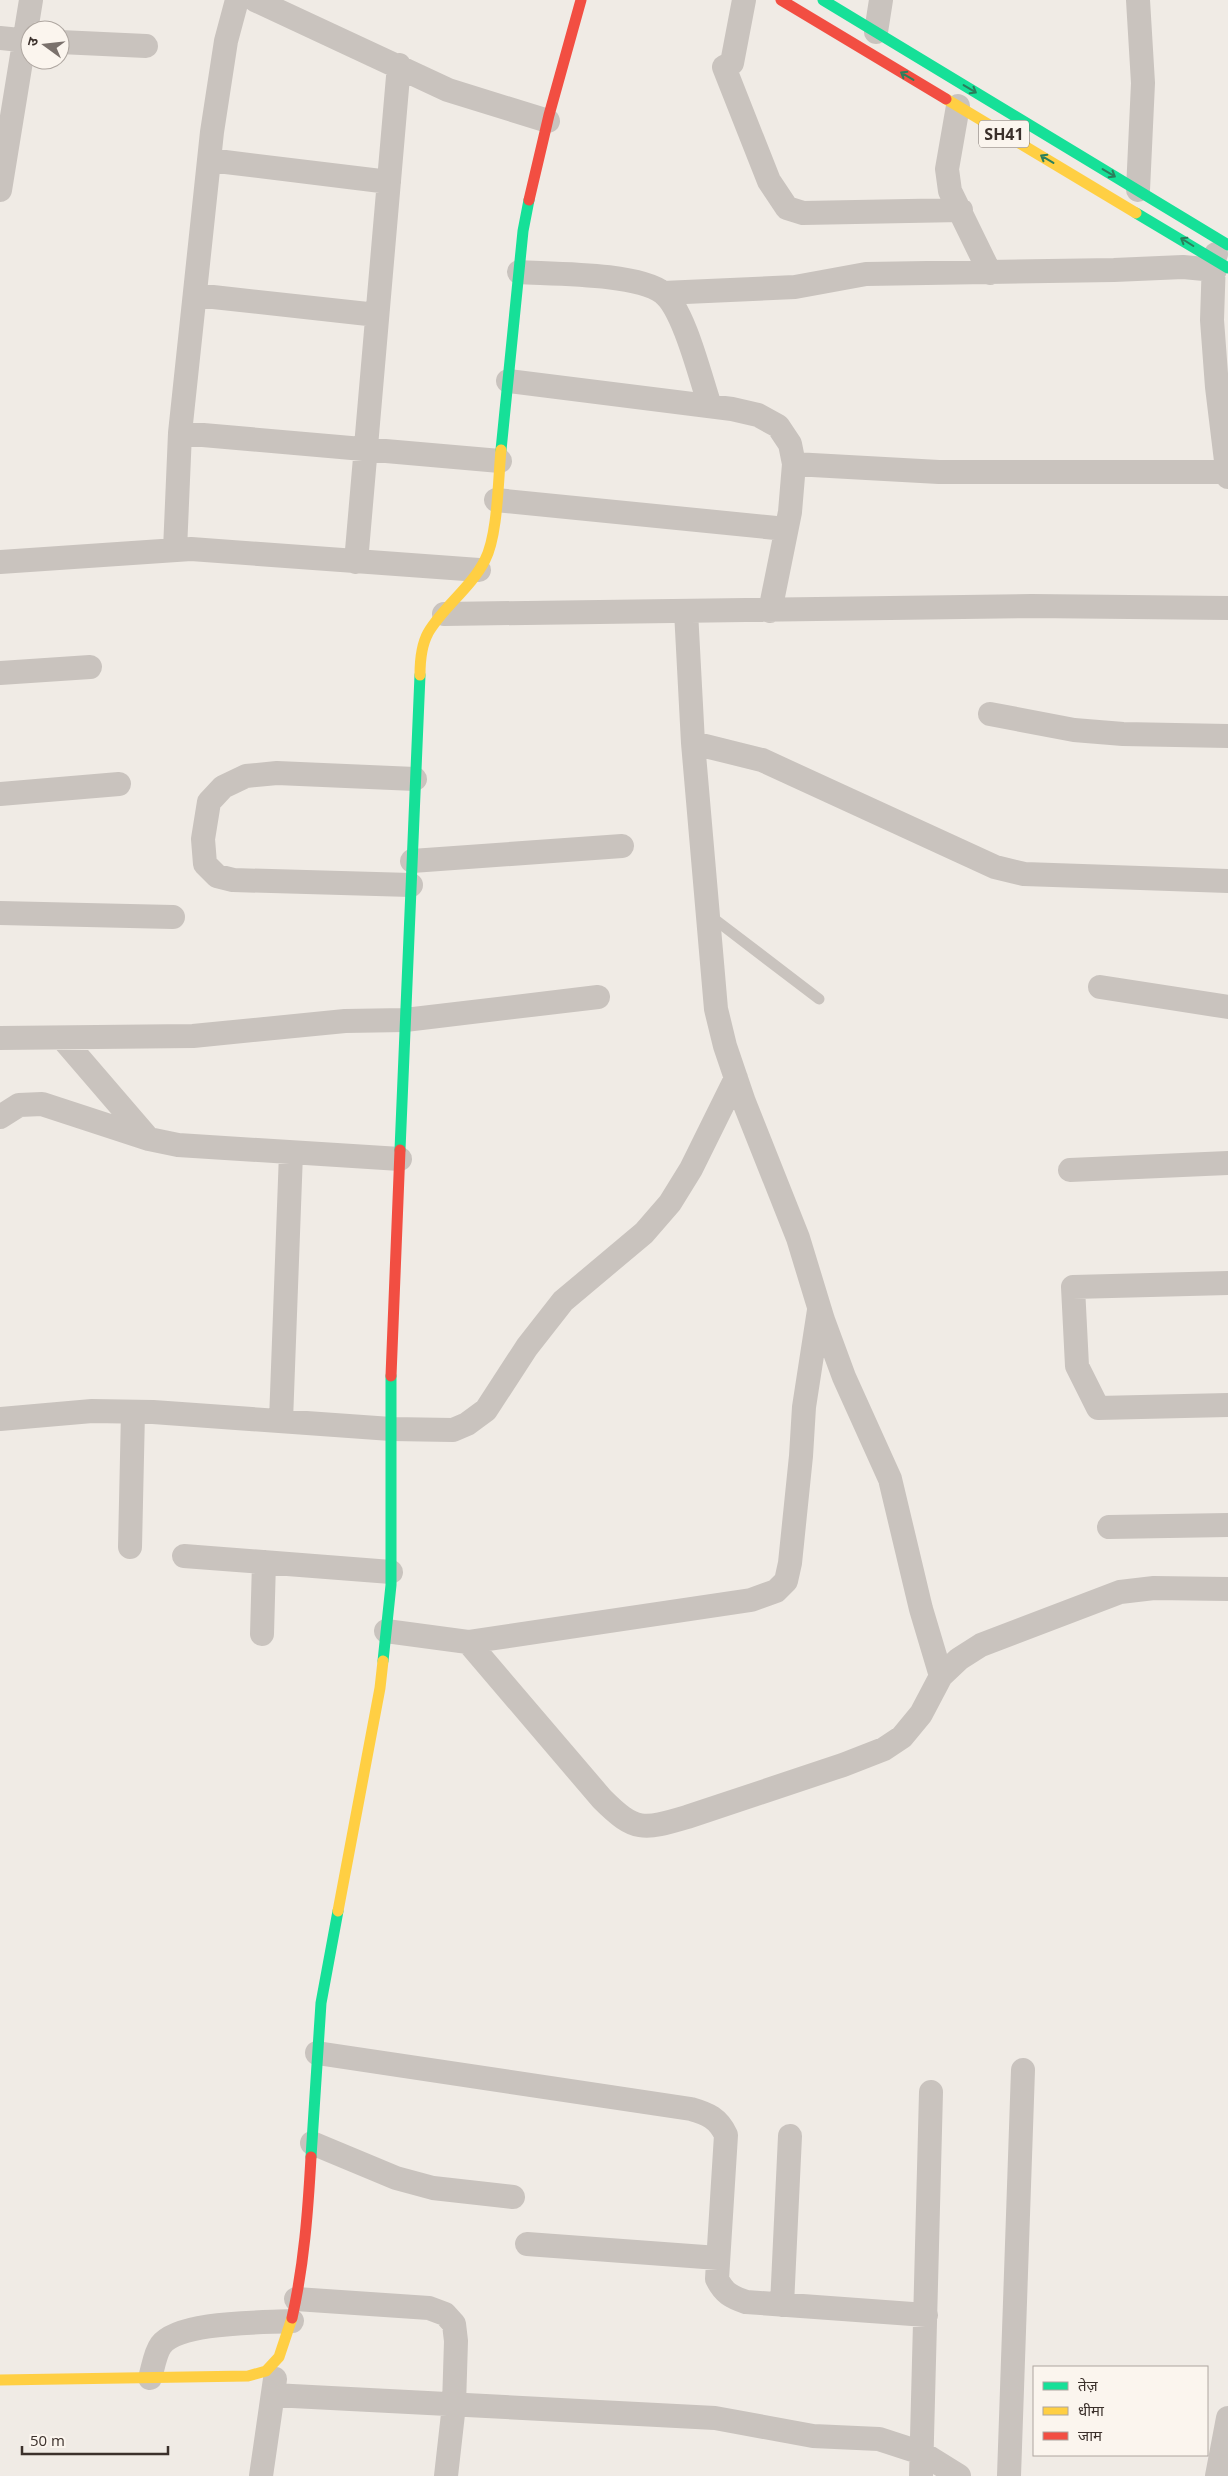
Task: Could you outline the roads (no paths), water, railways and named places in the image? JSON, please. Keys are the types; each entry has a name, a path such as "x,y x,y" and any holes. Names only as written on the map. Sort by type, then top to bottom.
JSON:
{"street":[{"path":"30,20 31,0"},
{"path":"175,550 180,433 209,160 226,41 237,0"},
{"path":"255,0 448,90 548,122"},
{"path":"261,2476 279,2357 294,2310 307,2224 321,2004 380,1688 386,1631 391,1572 391,1358 420,663 428,634 486,559 494,525 519,272 529,197 580,0"},
{"path":"744,0 732,63 724,67 769,181 787,208 803,213 961,210"},
{"name":"SH41","path":"781,0 958,106 1221,257"},
{"name":"SH41","path":"823,0 1138,190 1221,257"},
{"path":"876,32 881,0"},
{"path":"1138,0 1143,83 1138,190"},
{"path":"0,38 20,40"},
{"path":"70,42 146,46"},
{"path":"356,562 399,66"},
{"path":"0,190 4,137 21,70"},
{"path":"958,106 947,169 950,191 961,210 990,273"},
{"path":"209,160 389,182"},
{"path":"519,272 622,280 663,293 795,287 866,274 990,273 1183,266 1221,257 1212,320 1227,473 939,472 794,464"},
{"path":"663,293 680,316 710,406"},
{"path":"195,296 377,314"},
{"path":"508,381 710,406 758,414 778,426 790,444 794,464 786,529 770,611"},
{"path":"180,433 500,462"},
{"path":"496,500 786,529"},
{"path":"0,562 175,550 479,570"},
{"path":"444,614 1031,606 1228,608"},
{"path":"686,611 693,743 716,1008 725,1046 798,1238 819,1308 844,1377 890,1478 921,1609 941,1676"},
{"path":"0,673 90,667"},
{"path":"990,714 1074,730 1123,734 1228,736"},
{"path":"693,743 762,760 995,867 1024,874 1228,882"},
{"path":"411,885 233,880 217,876 206,864 203,839 208,802 223,787 246,776 277,773 415,779"},
{"path":"0,794 119,784"},
{"path":"412,861 622,846"},
{"path":"0,914 173,917"},
{"path":"1100,987 1228,1008"},
{"path":"0,1038 192,1036 345,1021 405,1020 598,997"},
{"path":"62,1038 149,1139"},
{"path":"0,1419 92,1411 391,1429 453,1430 467,1424 486,1410 527,1347 563,1301 644,1232 670,1203 691,1169 736,1078"},
{"path":"0,1117 19,1105 42,1104 149,1139 178,1145 400,1159"},
{"path":"281,1421 291,1153"},
{"path":"1070,1170 1228,1163"},
{"path":"1228,1283 1073,1287 1077,1366 1098,1408 1228,1405"},
{"path":"386,1631 468,1642 751,1600 776,1592 786,1581 790,1563 802,1456 804,1407 819,1308"},
{"path":"130,1547 133,1412"},
{"path":"1109,1527 1228,1525"},
{"path":"184,1556 391,1572"},
{"path":"262,1634 264,1562"},
{"path":"468,1642 602,1799 622,1819 641,1826 661,1825 843,1765 884,1749 902,1737 922,1714 941,1676 959,1659 981,1645 1120,1592 1154,1588 1228,1589"},
{"path":"317,2054 691,2109 708,2114 720,2122 726,2135 717,2279 722,2289 731,2297 746,2302 926,2315"},
{"path":"1009,2476 1023,2070"},
{"path":"922,2465 931,2092"},
{"path":"782,2305 790,2136"},
{"path":"312,2143 396,2178 433,2188 513,2197"},
{"path":"527,2244 718,2258"},
{"path":"150,2378 160,2346 169,2336 198,2327 294,2310 429,2308 445,2314 454,2324 456,2341 454,2405 446,2476"},
{"path":"0,2380 248,2376 266,2371 279,2357"},
{"path":"273,2395 715,2418 813,2436 879,2440 922,2465 959,2476"},
{"path":"1217,2476 1228,2418"}],"lane":[{"path":"708,914 819,998"}]}
